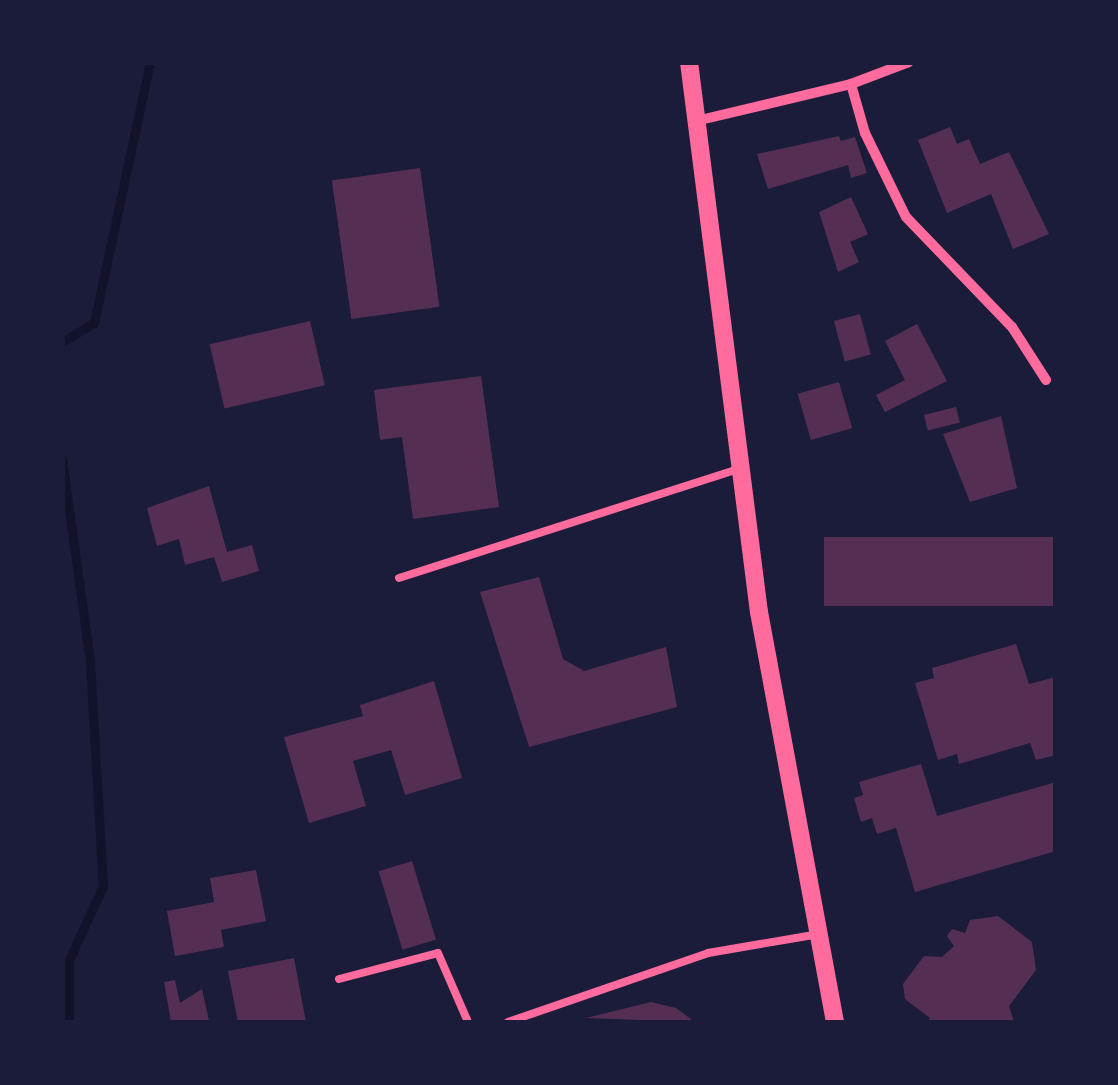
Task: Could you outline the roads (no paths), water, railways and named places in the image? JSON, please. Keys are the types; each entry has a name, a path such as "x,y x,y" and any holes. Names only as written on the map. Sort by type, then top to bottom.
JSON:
{"street":[{"path":"689,62 759,612 835,1022"},
{"path":"696,121 851,84 909,62"},
{"path":"851,84 864,133 906,216 1012,327 1046,380"}],"lane":[{"path":"399,578 741,468"},
{"path":"508,1022 708,953 819,934"},
{"path":"339,979 438,953 468,1022"}],"waterway":[{"path":"62,342 94,323 150,62"},
{"path":"62,459 90,662 103,886 69,960 69,1022"}]}
